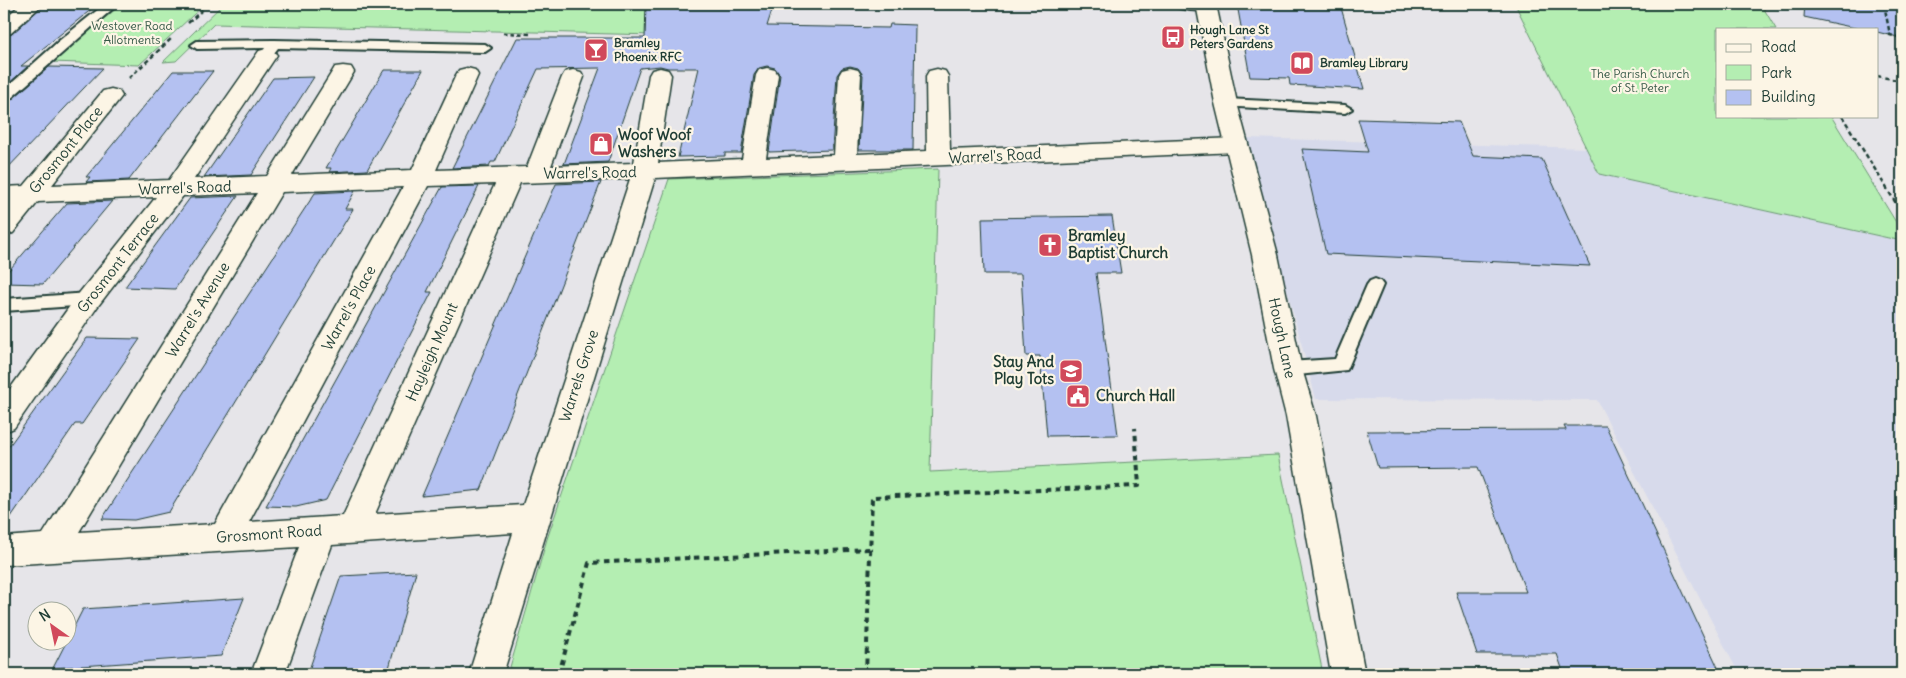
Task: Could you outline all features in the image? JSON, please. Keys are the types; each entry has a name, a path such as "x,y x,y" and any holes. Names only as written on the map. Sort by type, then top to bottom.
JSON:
{"street":[{"path":"4,29 33,4"},
{"name":"Hough Lane","path":"1199,4 1265,255 1288,369 1301,416 1348,674"},
{"name":"Grosmont Terrace","path":"4,420 89,299 176,188 270,50"},
{"name":"Warrel's Avenue","path":"52,548 343,72"},
{"name":"Warrel's Place","path":"224,537 420,178 467,75"},
{"name":"Warrels Grove","path":"486,674 645,171 660,75"},
{"path":"753,167 767,75"},
{"path":"845,163 850,75"},
{"path":"937,76 939,159"},
{"name":"Hayleigh Mount","path":"353,529 523,174 573,77"},
{"name":"Grosmont Place","path":"4,228 110,96"},
{"name":"Warrel's Road","path":"4,195 523,174 753,167 1236,145"},
{"name":"Grosmont Road","path":"4,551 534,518"},
{"path":"268,674 322,531"}],"lane":[{"path":"4,97 64,43 112,4"},
{"path":"197,45 270,50 485,48"},
{"path":"1226,103 1345,109"},
{"path":"1288,369 1341,365 1375,285"},
{"path":"4,304 89,299"}],"path":[{"path":"188,23 209,4"},
{"path":"1884,4 1890,35 1902,38"},
{"path":"110,96 174,36"},
{"path":"1878,76 1902,81"},
{"path":"1843,118 1902,213"},
{"path":"866,674 872,498 1139,486 1135,428"},
{"path":"559,674 589,563 870,549"}],"shaded area":[{"path":"1247,138 1586,148 1599,174 1902,241 1902,674 1739,674 1597,400 1316,399"}],"green space":[{"name":"Westover Road Allotments","path":"122,4 205,4 139,65 51,62"},
{"path":"223,4 704,4 686,40 654,35 214,24 176,61 163,62"},
{"name":"The Parish Church of St. Peter","path":"1515,4 1761,4 1775,28 1716,28 1716,118 1832,118 1902,232 1902,241 1599,174"},
{"path":"938,169 930,472 1278,455 1323,674 508,674 547,539 669,179"}],"building":[{"path":"45,4 98,4 21,66 28,66 4,88 4,37 12,34"},
{"path":"646,4 774,4 767,26 889,28 890,24 915,25 913,150 859,150 863,75 858,68 850,66 842,68 837,75 832,150 769,152 780,75 775,68 767,66 759,68 754,75 741,153 725,153 725,156 678,157 699,68 668,68 660,66 640,68 608,162 564,164 600,68 538,69 495,162 491,162 489,166 452,168 517,38 645,38"},
{"path":"1237,4 1340,4 1364,89 1290,85 1289,78 1250,77"},
{"path":"1805,4 1902,4 1902,38 1878,32 1878,28 1855,28 1804,17"},
{"path":"49,67 103,68 4,172 4,103 10,101"},
{"path":"384,70 423,70 367,170 329,172 331,168 326,168"},
{"path":"173,71 213,71 129,180 86,182 90,177 86,177"},
{"path":"314,77 251,175 204,177 273,78"},
{"path":"1358,119 1459,122 1473,156 1542,159 1590,266 1326,254 1302,149 1368,152"},
{"path":"601,182 481,490 422,496 556,184"},
{"path":"479,186 427,292 432,292 326,500 296,507 266,506 442,187"},
{"path":"355,191 345,209 353,209 169,512 134,520 102,519 315,193"},
{"path":"238,196 175,289 125,287 190,198"},
{"path":"112,201 43,284 4,283 4,276 67,203"},
{"path":"1112,216 1121,273 1096,273 1118,435 1047,436 1040,356 1026,356 1021,274 984,274 982,218"},
{"path":"87,338 140,339 82,424 75,424 4,527 4,453"},
{"path":"1564,426 1606,426 1721,674 1564,674 1557,654 1477,654 1456,592 1526,592 1478,467 1378,468 1367,431 1566,430"},
{"path":"416,572 389,668 308,673 341,576"},
{"path":"244,598 221,656 53,668 62,650 78,650 78,619 83,609"}],"place":[{"name":"Hough Lane St Peters Gardens","path":"1173,37"},
{"name":"Bramley Phoenix RFC","path":"596,50"},
{"name":"Bramley Library","path":"1302,63"},
{"name":"Woof Woof Washers","path":"601,144"},
{"name":"Bramley Baptist Church","path":"1050,245"},
{"name":"Stay And Play Tots","path":"1071,371"},
{"name":"Church Hall","path":"1078,396"}]}
